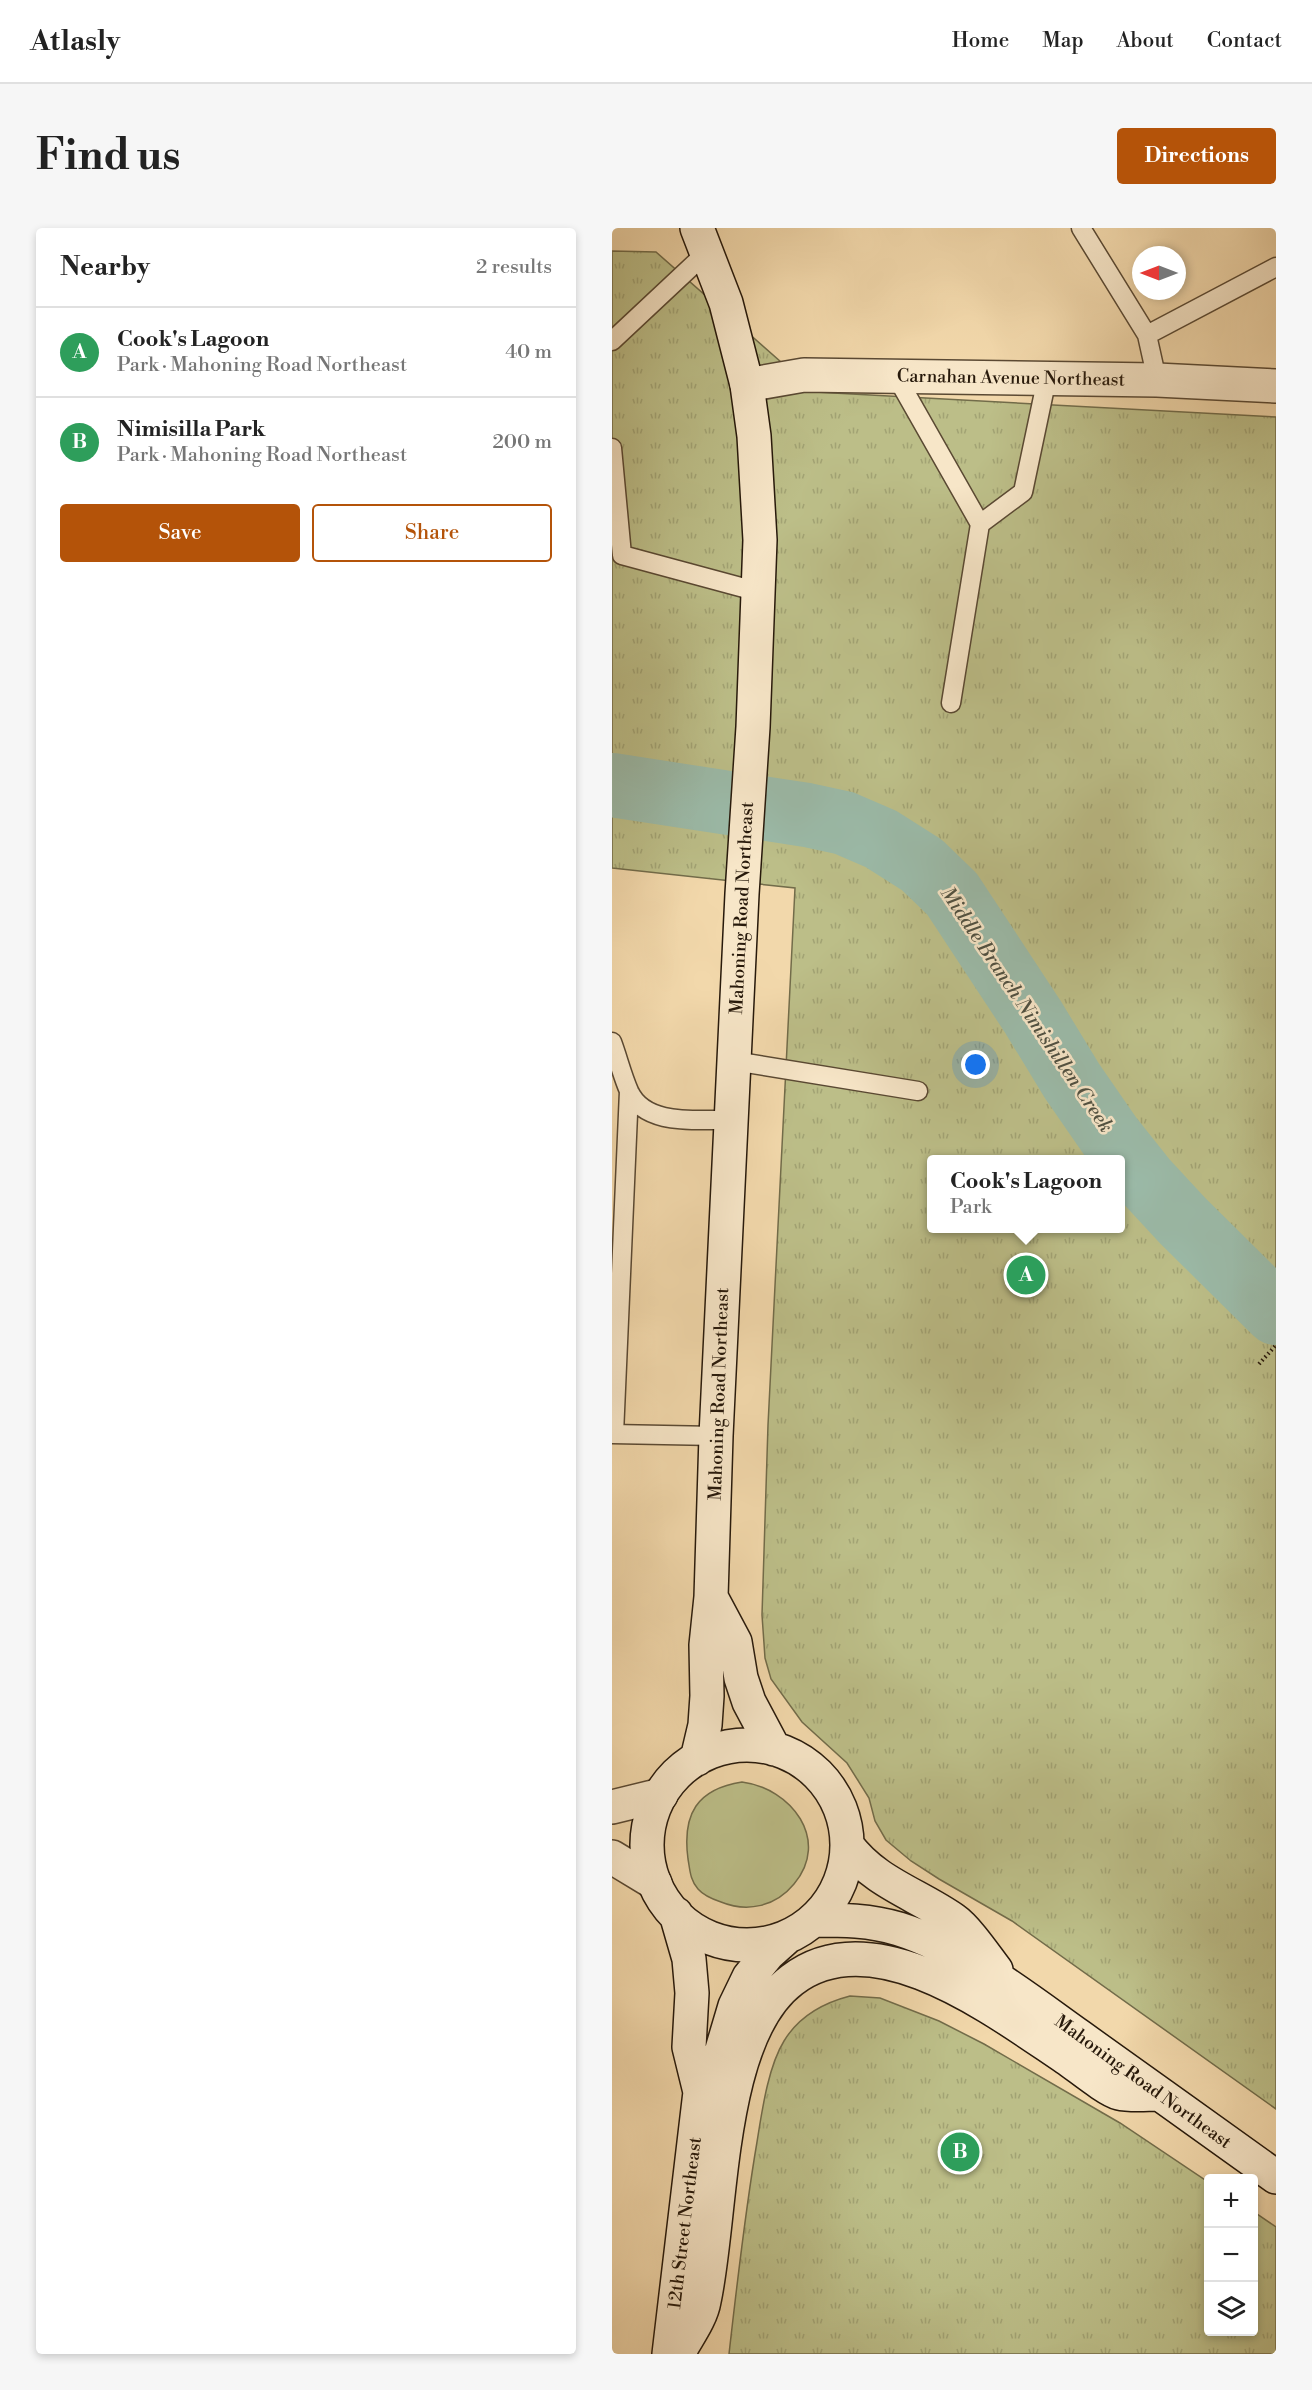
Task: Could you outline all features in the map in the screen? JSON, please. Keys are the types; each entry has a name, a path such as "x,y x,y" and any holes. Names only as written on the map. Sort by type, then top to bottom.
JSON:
{"main road":[{"name":"Mahoning Road Northeast","path":"697,1759 706,1712 706,1645 711,1597 730,1120 759,592 758,487 747,385 726,303 702,240"},
{"name":"Carnahan Avenue Northeast","path":"747,385 804,375 1157,380 1276,386"},
{"name":"Mahoning Road Northeast","path":"711,1597 735,1642 741,1678 749,1702 774,1749"},
{"path":"740,1745 774,1749 805,1764 830,1789 842,1814 847,1845 840,1882 826,1906 800,1929 755,1945 727,1943 701,1933 676,1914 655,1883 648,1857 651,1818 661,1795 680,1771 697,1759 717,1750 740,1745"},
{"path":"612,1807 661,1795"},
{"name":"Mahoning Road Northeast","path":"847,1845 884,1881 956,1921 1011,1988"},
{"path":"612,1857 655,1883"},
{"name":"12th Street Northeast","path":"669,2354 700,2092 689,2047 692,1984 689,1959 676,1914"},
{"name":"Mahoning Road Northeast","path":"800,1929 843,1920 873,1923 913,1934 942,1947 1011,1988 1276,2177"},
{"name":"12th Street Northeast","path":"700,2092 721,2053 735,2006 749,1977 768,1954 800,1929"},
{"path":"678,2354 704,2304 727,2133 740,2065 756,2025 768,2004 787,1983 798,1975 819,1965 846,1959 863,1958 902,1966 954,1989 1000,2014 1118,2092 1160,2094"}],"lane":[{"path":"1081,228 1147,335 1157,380"},
{"path":"612,341 702,240"},
{"path":"1147,335 1276,267"},
{"path":"896,376 980,524 951,703"},
{"path":"980,524 1023,492 1047,378"},
{"path":"612,448 622,555 759,592"},
{"path":"612,1042 629,1091 644,1110 659,1116 730,1120"},
{"path":"734,1061 918,1091"},
{"path":"629,1091 613,1434 716,1436"}],"path":[{"path":"1259,1364 1276,1345"}],"green space":[{"path":"612,251 656,252 815,392 1276,417 1276,2109 1012,1921 911,1861 886,1840 875,1821 869,1798 847,1763 802,1722 771,1679 765,1658 762,1615 768,1425 795,888 612,868"},
{"path":"742,1782 760,1786 776,1794 790,1805 807,1834 808,1850 804,1867 794,1884 779,1898 751,1907 731,1905 711,1898 700,1891 693,1882 688,1859 688,1829 696,1806 714,1791"},
{"path":"850,1996 880,1998 939,2021 984,2044 1120,2123 1204,2179 1204,2336 1258,2336 1258,2215 1276,2227 1276,2354 729,2354 753,2168 770,2076 778,2052 790,2032 804,2018 830,2002"}],"waterway":[{"name":"Middle Branch Nimishillen Creek","path":"612,785 807,815 844,823 881,839 922,865 952,894 1110,1136 1145,1180 1183,1221 1276,1313"}],"place":[{"name":"Cook's Lagoon","path":"1026,1275"},
{"name":"Nimisilla Park","path":"960,2152"}]}
